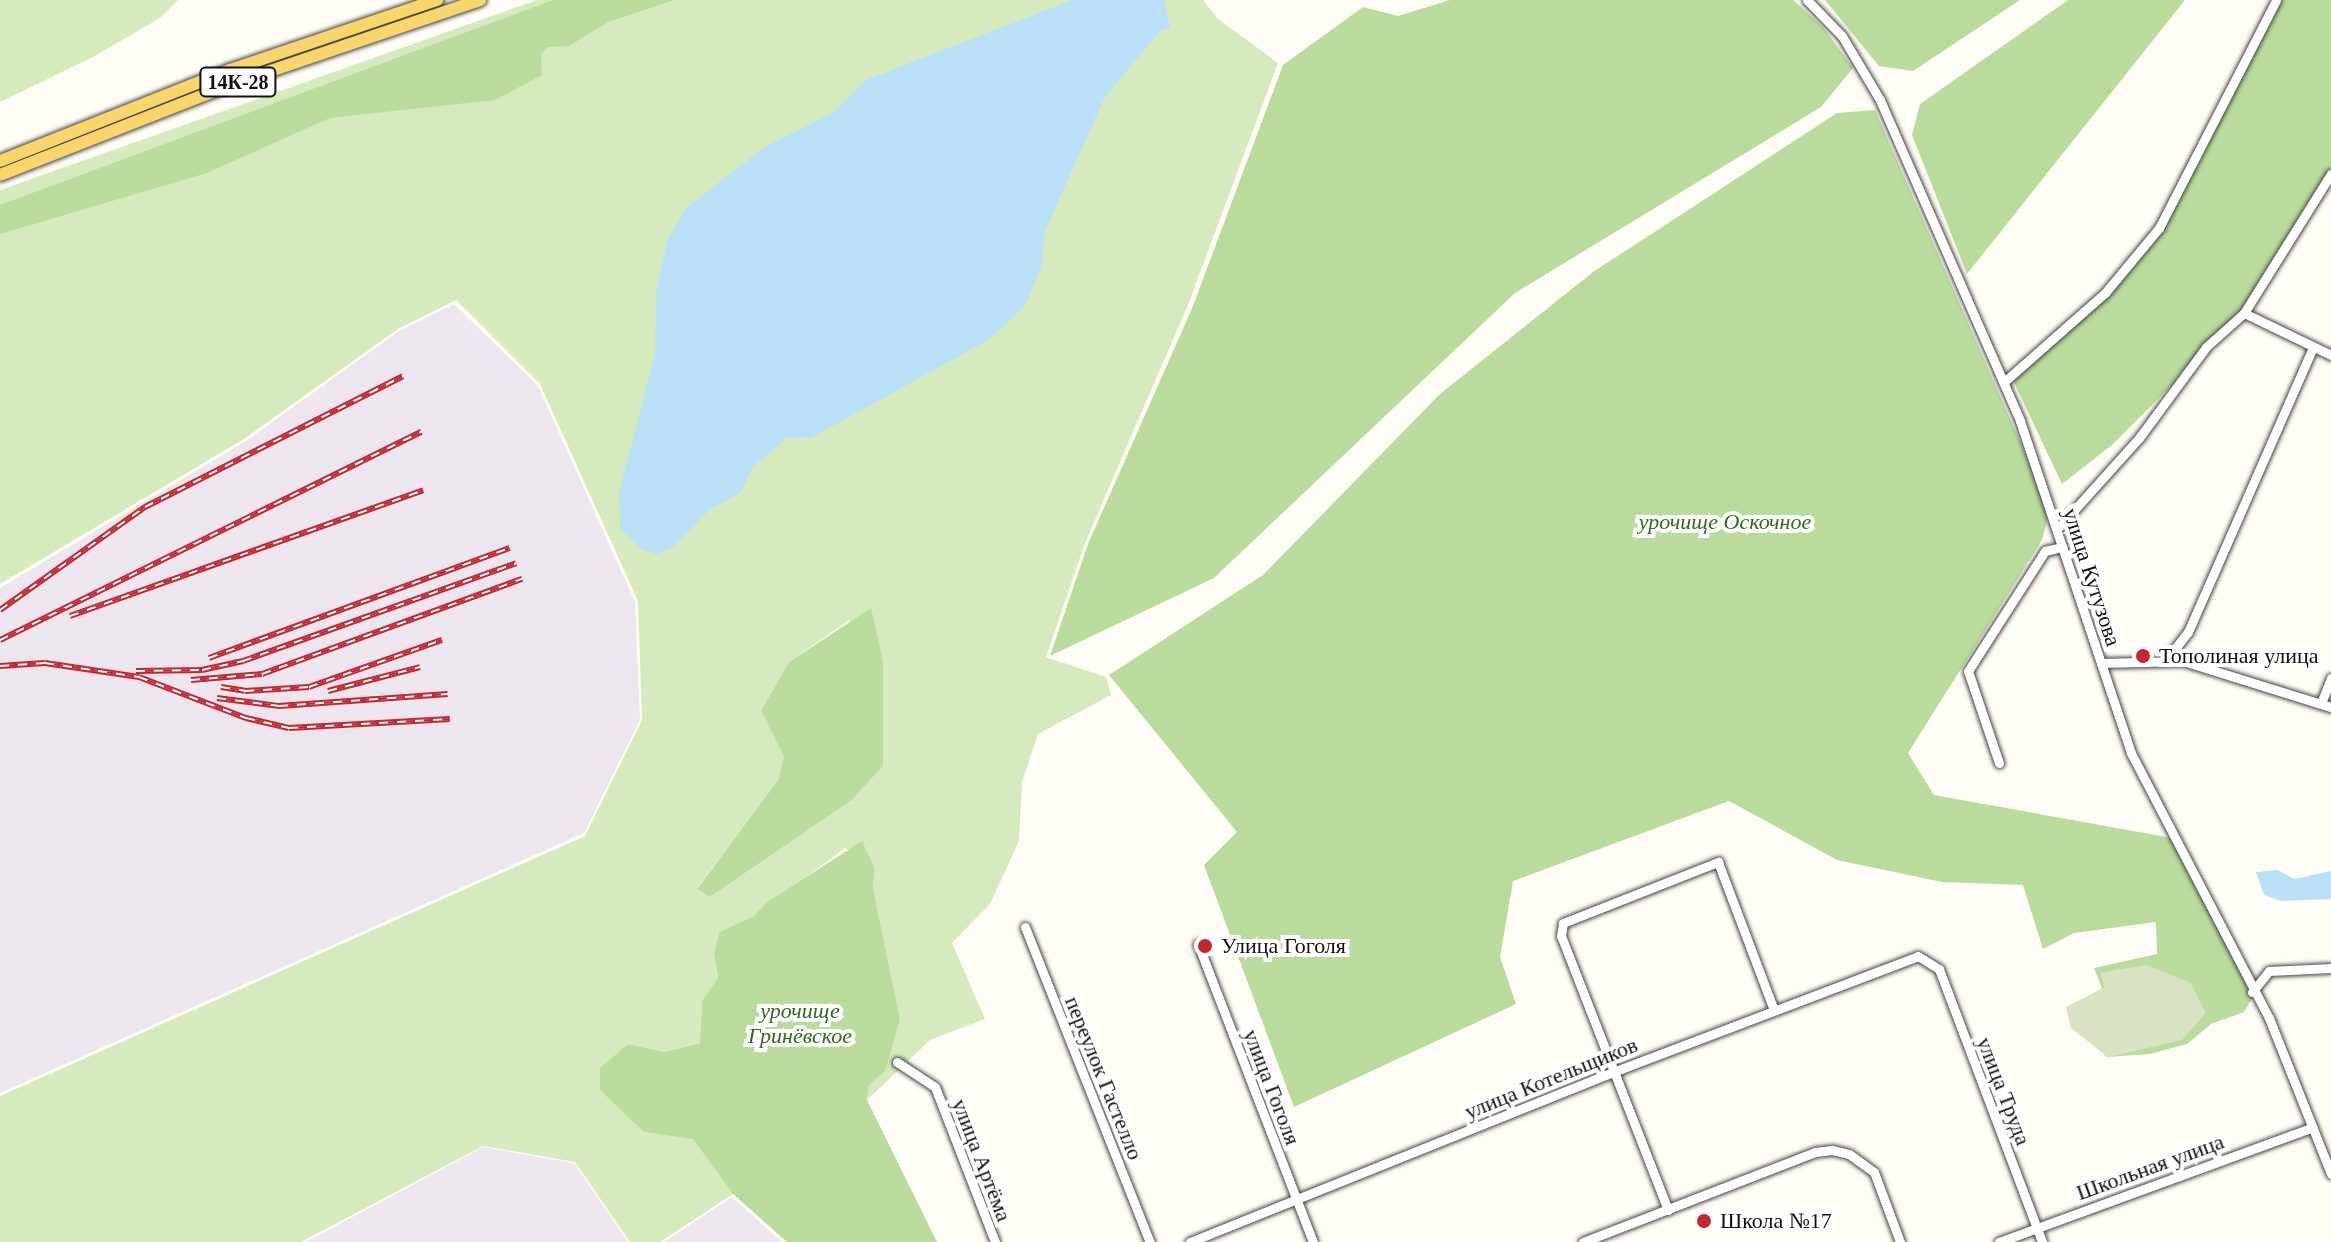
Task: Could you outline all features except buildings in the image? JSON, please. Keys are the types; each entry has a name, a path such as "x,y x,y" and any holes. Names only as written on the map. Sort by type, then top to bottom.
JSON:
{"main road":[{"name":"14К-28","path":"0,161 230,70 437,0"},
{"name":"14К-28","path":"0,175 235,83 480,0"}],"street":[{"name":"улица Кутузова","path":"1807,0 1842,36 1880,100 2004,382 2058,528 2141,775 2252,992 2331,1174"},
{"path":"2004,382 2105,293 2159,228 2276,0"},
{"path":"2058,528 2139,438 2206,347 2244,313 2331,174"},
{"path":"2244,313 2331,355"},
{"path":"2166,660 2188,632 2313,347"},
{"path":"1999,763 1968,671 2045,551 2063,547"},
{"path":"2101,663 2166,660 2331,707"},
{"path":"2321,703 2331,678"},
{"path":"1668,1210 1560,929 1568,920 1718,862 1774,1010"},
{"name":"переулок Гастелло","path":"1025,927 1150,1242"},
{"name":"улица Гоголя","path":"1198,944 1313,1242"},
{"name":"улица Котельщиков","path":"1190,1242 1613,1072 1907,959 1927,958"},
{"name":"улица Труда","path":"1927,958 1939,969 2042,1242"},
{"path":"2252,992 2269,971 2331,968"},
{"name":"улица Артёма","path":"897,1062 935,1087 995,1242"},
{"name":"Школьная улица","path":"1999,1242 2313,1127"},
{"path":"2319,1142 2331,1144"},
{"path":"1583,1242 1815,1152 1832,1150 1849,1154 1874,1172 1900,1242"},
{"path":"1615,1230 1619,1242"}],"shaded area":[{"path":"454,304 538,386 635,602 640,720 584,833 0,1093 0,588 246,441 399,331"},
{"path":"483,1147 574,1163 628,1242 306,1242"},
{"path":"732,1197 782,1242 664,1242"}],"green space":[{"path":"0,0 178,0 160,18 93,57 0,102"},
{"path":"537,0 1203,0 1218,19 1278,63 1188,305 1085,543 1046,657 1106,677 1111,695 1038,734 1022,782 1019,841 990,904 952,943 985,1019 930,1040 867,1100 869,1085 900,1019 873,888 875,869 845,848 754,916 719,932 714,953 718,978 702,1001 700,1043 665,1052 628,1044 644,1132 693,1138 733,1194 660,1242 630,1242 575,1162 483,1146 301,1242 0,1242 0,1096 585,836 642,720 638,601 540,384 456,300 398,329 244,439 0,584 0,190","holes":["849,620 883,661 883,766 852,800 710,897 697,888 778,780 784,757 761,709 789,662"]},
{"path":"553,0 674,0 608,22 569,46 548,47 541,54 542,75 495,100 330,118 207,173 0,234 0,205"},
{"path":"1450,0 1793,0 1823,27 1853,68 1821,107 1515,293 1214,578 1050,656 1088,544 1193,306 1283,65 1363,7 1398,16"},
{"path":"1825,0 2020,0 1913,71 1879,66"},
{"path":"2068,0 2185,0 1967,274 1912,135 1920,104"},
{"path":"2279,0 2331,0 2331,181 2233,324 2112,445 2062,484 2012,378 2107,295 2162,229"},
{"name":"урочище Оскочное","path":"1875,110 2050,510 2042,540 1908,753 1934,795 2172,838 2253,997 2244,1012 2211,1024 2187,1044 2150,1054 2107,1057 2094,1045 2087,1000 2102,988 2094,968 2157,954 2156,922 2074,933 2043,949 2023,885 1942,882 1837,860 1729,801 1513,881 1500,957 1516,1004 1294,1107 1204,865 1237,832 1109,675 1263,575 1440,394 1593,272 1837,113"},
{"path":"871,608 883,661 883,766 852,800 710,897 697,889 778,780 784,757 761,710 789,662"},
{"name":"урочище Гринёвское","path":"862,841 875,869 873,888 900,1019 885,1071 869,1085 867,1100 937,1242 787,1242 733,1194 693,1139 644,1132 600,1090 600,1068 628,1044 665,1052 700,1043 702,1001 718,978 714,953 719,932 754,916 766,903"},
{"path":"2147,965 2191,983 2206,1013 2182,1040 2108,1057 2071,1028 2066,1007 2105,987 2100,973"}],"water":[{"path":"1072,0 1164,0 1170,27 1160,31 1105,97 1045,231 1041,267 1025,306 988,340 811,438 787,438 753,467 741,492 709,510 673,547 657,554 642,550 620,528 619,493 655,354 656,293 667,241 685,209 763,148 834,112 866,80"},
{"path":"2278,870 2294,879 2331,871 2331,899 2282,901 2264,895 2256,872"}],"railway":[{"path":"0,610 145,507 403,376"},
{"path":"0,640 421,432"},
{"path":"70,616 423,490"},
{"path":"209,658 509,548"},
{"path":"136,671 202,670 243,661 516,563"},
{"path":"191,680 262,674 522,579"},
{"path":"221,687 245,691 309,687 442,640"},
{"path":"0,666 45,663 139,677 246,718 289,728 450,719"},
{"path":"328,691 420,667"},
{"path":"217,698 279,706 448,694"}],"place":[{"name":"Тополиная улица","path":"2143,656"},
{"name":"Улица Гоголя","path":"1205,946"},
{"name":"Школа №17","path":"1704,1221"}]}
